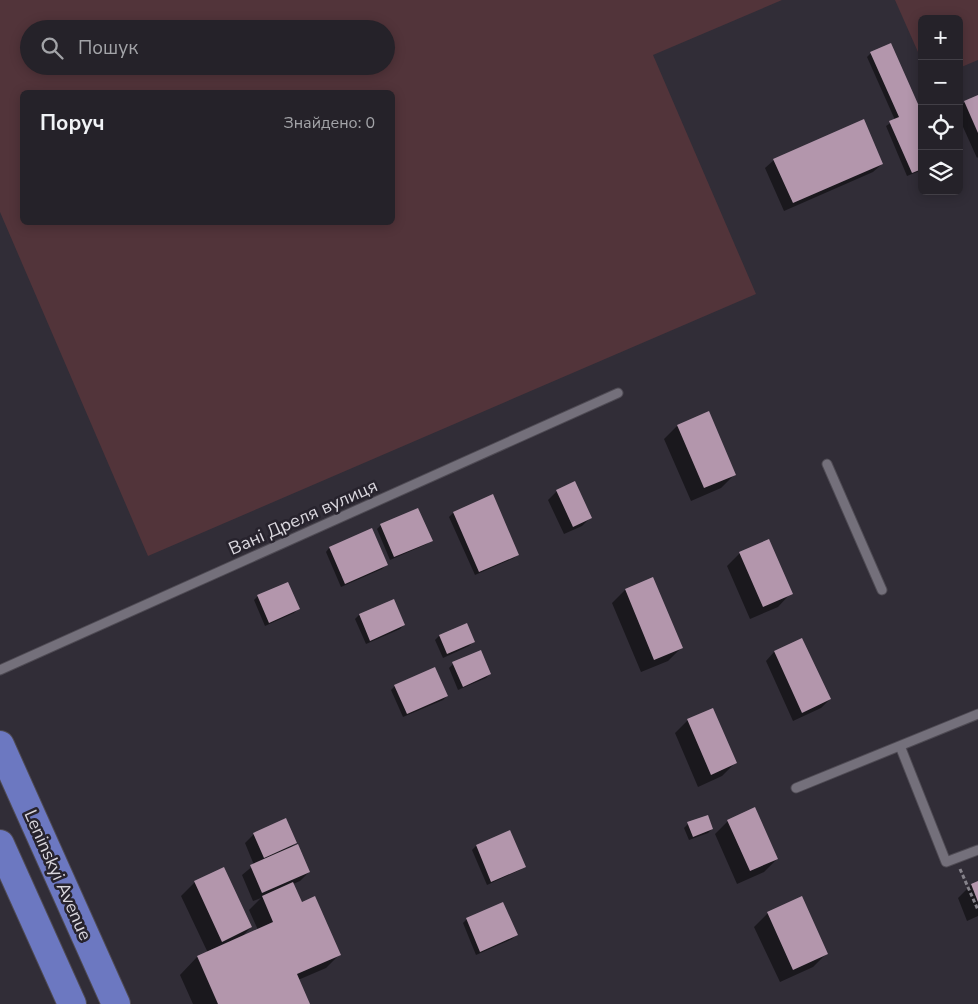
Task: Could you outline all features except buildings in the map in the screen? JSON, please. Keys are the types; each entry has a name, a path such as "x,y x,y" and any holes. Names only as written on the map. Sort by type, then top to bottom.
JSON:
{"main road":[{"name":"Leninskyi Avenue","path":"0,745 116,1004"},
{"path":"0,844 72,1004"}],"lane":[{"name":"Вані Дреля вулиця","path":"0,670 618,393"},
{"path":"827,464 882,590"},
{"path":"796,788 978,714"},
{"path":"900,746 946,862 978,850"}],"path":[{"path":"956,859 978,910"}],"shaded area":[{"path":"0,0 782,0 653,55 756,294 148,556 0,212"},
{"path":"895,0 978,0 978,60 963,66 963,15 918,15 918,52"}]}
